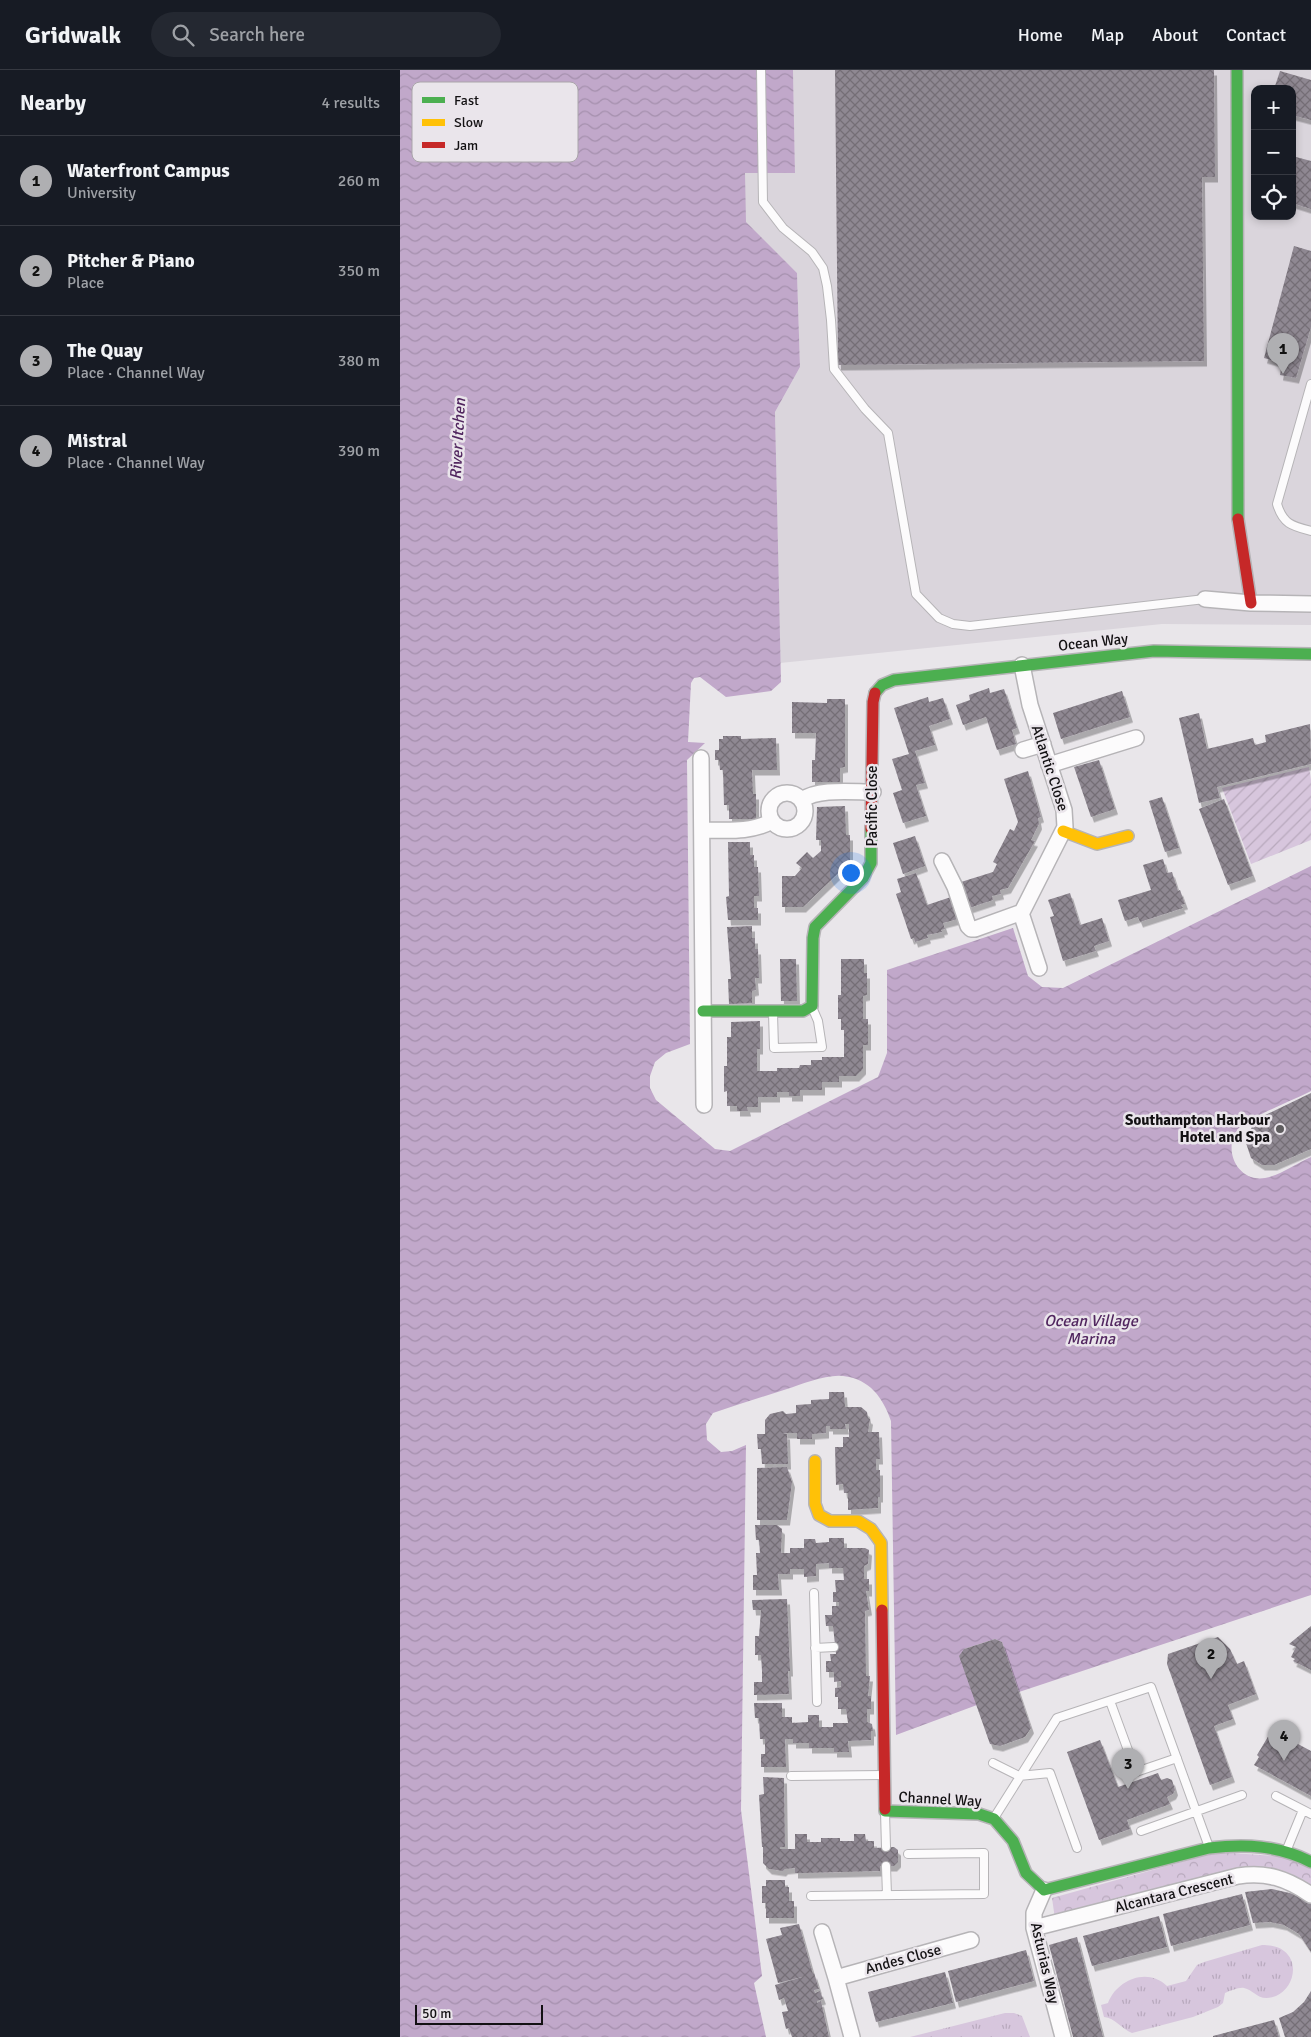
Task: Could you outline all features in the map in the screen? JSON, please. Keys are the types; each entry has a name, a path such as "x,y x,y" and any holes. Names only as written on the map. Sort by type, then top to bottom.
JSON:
{"street":[{"path":"1237,70 1238,518 1250,603"},
{"path":"1205,599 1250,603 1311,604"},
{"name":"Ocean Way","path":"881,686 894,680 1154,651 1311,654"},
{"name":"Atlantic Close","path":"1021,913 1063,831 1065,816 1030,705 1022,665"},
{"name":"Pacific Close","path":"812,1006 814,930 819,921 863,878 869,868 872,855 872,702 875,693 881,686"},
{"path":"1050,765 1136,738"},
{"path":"1023,750 1043,744"},
{"path":"701,758 704,1105"},
{"path":"802,800 810,795 822,793 872,792"},
{"path":"794,794 802,800 806,810 805,816 798,826 787,830 781,829 772,821 768,812 769,805 778,795 794,794"},
{"path":"702,830 750,830 772,821"},
{"path":"1063,831 1097,844 1128,836"},
{"path":"942,861 955,888 970,928 1021,913 1038,968"},
{"path":"704,1011 803,1011 812,1006"},
{"name":"Channel Way","path":"815,1461 815,1504 819,1516 830,1521 858,1521 871,1529 881,1543 879,1646 885,1811 979,1814 994,1818 1013,1841 1026,1873 1044,1890"},
{"path":"1044,1890 1210,1848 1251,1845 1286,1851 1311,1862"},
{"name":"Alcantara Crescent","path":"1034,1928 1238,1876 1253,1874 1275,1876 1298,1886 1311,1895"},
{"name":"Asturias Way","path":"1044,1890 1034,1913 1034,1928 1063,2037"},
{"path":"822,1932 852,2037"},
{"name":"Andes Close","path":"836,1978 971,1940"}],"lane":[{"path":"761,70 763,202 783,228 812,252 823,268 831,320 834,370 865,409 888,433 916,594 928,609 939,618 953,624 970,626 1205,599"},
{"path":"1311,384 1277,504 1280,516 1288,524 1311,531"},
{"path":"773,1011 774,1048 822,1047 818,1021 812,1006"},
{"path":"814,1593 816,1702"},
{"path":"815,1648 834,1647"},
{"path":"994,1818 1057,1718 1151,1687 1210,1848"},
{"path":"1110,1701 1136,1772 1177,1758"},
{"path":"993,1763 1019,1776 1050,1773 1077,1848"},
{"path":"791,1776 885,1774"},
{"path":"1141,1831 1242,1795"},
{"path":"1276,1796 1311,1814"},
{"path":"1286,1851 1303,1810"},
{"path":"885,1811 886,1847"},
{"path":"811,1896 984,1894 984,1852 908,1854"},
{"path":"886,1866 887,1895"}],"shaded area":[{"path":"793,70 1311,70 1311,625 1162,624 780,663 775,412 800,367 797,273 745,222 745,172 795,173"}],"green space":[{"path":"1309,767 1311,780 1311,840 1251,864 1222,788"},
{"path":"1217,1852 1289,1857 1311,1869 1311,1888 1267,1871 1055,1919 1052,1898"},
{"path":"1262,1945 1282,1949 1292,1962 1293,1969 1290,1982 1282,1993 1276,1996 1265,1998 1248,1989 1237,1989 1225,1993 1223,2003 1218,2007 1193,2017 1132,2033 1112,2019 1104,2017 1101,2005 1108,2003 1118,1988 1133,1979 1151,1977 1167,1986 1186,1981 1197,1965"},
{"path":"1005,2013 1014,2013 1022,2016 1030,2037 910,2037"}],"water":[{"path":"400,70 793,70 795,173 745,173 746,222 797,273 800,367 775,412 781,682 771,691 726,697 700,677 694,678 691,683 688,742 705,743 687,760 690,1044 666,1053 655,1062 650,1076 650,1088 656,1100 715,1149 730,1151 878,1077 887,1053 887,970 1013,928 1028,976 1042,987 1063,988 1311,866 1311,1091 1244,1124 1234,1136 1232,1154 1240,1170 1255,1178 1265,1178 1277,1174 1311,1157 1311,1595 1019,1692 1002,1642 995,1639 964,1649 977,1705 896,1735 891,1421 884,1405 874,1391 861,1381 843,1376 830,1376 713,1413 706,1424 707,1440 721,1452 732,1451 746,1445 741,1810 762,1976 754,1983 766,2037 400,2037"}],"building":[{"path":"835,70 1214,70 1215,177 1202,177 1204,361 838,365"},
{"path":"1280,71 1311,80 1311,120 1296,116 1296,85 1275,85"},
{"path":"1296,157 1311,161 1311,209 1296,204"},
{"path":"1294,246 1311,251 1311,327 1296,378 1280,375 1282,363 1264,358"},
{"path":"989,688 990,693 1004,689 1017,728 1012,730 1016,744 997,750 986,717 963,725 956,705 970,700 969,695"},
{"path":"1122,691 1130,717 1061,739 1053,713"},
{"path":"928,697 929,702 943,698 950,719 929,726 935,745 915,751 925,783 916,785 926,816 903,823 893,793 902,790 892,759 909,754 894,708"},
{"path":"827,699 845,699 845,767 840,768 840,782 812,782 812,760 815,760 816,733 792,733 792,702 827,703"},
{"path":"1199,713 1207,749 1253,738 1255,745 1266,742 1265,735 1310,724 1311,764 1217,787 1220,798 1199,803 1179,718"},
{"path":"723,736 741,736 741,739 776,738 777,770 752,770 753,794 756,794 756,819 729,819 729,805 724,805 723,770 720,770 719,760 715,760 715,750 719,750 719,739 723,739"},
{"path":"1099,760 1115,809 1091,817 1074,767"},
{"path":"1028,771 1041,817 1038,818 1039,824 1031,840 1035,841 1008,888 1000,890 1001,894 992,896 993,900 969,908 961,882 993,872 997,864 993,862 1010,829 1014,831 1018,822 1004,779"},
{"path":"1162,797 1179,848 1165,852 1149,801"},
{"path":"1224,799 1253,876 1228,885 1199,809"},
{"path":"845,806 846,835 850,835 850,860 847,860 848,864 803,907 782,907 782,876 795,876 802,868 796,863 807,852 813,858 821,851 821,840 816,840 817,807"},
{"path":"915,836 925,866 903,874 893,843"},
{"path":"728,842 750,842 750,855 754,855 754,867 758,867 759,896 754,896 754,908 758,908 758,920 728,920 726,897 729,896"},
{"path":"1163,859 1167,873 1172,872 1178,891 1180,890 1185,904 1181,905 1183,908 1140,922 1138,917 1125,921 1118,900 1151,890 1143,865"},
{"path":"916,873 927,905 951,897 958,919 943,923 945,929 941,930 942,932 927,935 928,938 915,942 914,938 911,939 896,894 901,892 897,879"},
{"path":"1070,893 1080,925 1102,918 1109,941 1094,946 1096,951 1063,961 1050,917 1054,916 1048,900"},
{"path":"752,926 752,938 755,938 755,949 758,949 759,978 755,978 756,990 752,991 752,1003 729,1004 728,979 731,979 727,927"},
{"path":"780,959 796,959 797,1001 781,1001"},
{"path":"841,959 864,959 864,973 867,973 867,995 863,996 863,1019 868,1019 868,1045 863,1045 863,1069 856,1076 839,1076 839,1082 822,1082 822,1090 800,1090 800,1096 789,1096 789,1092 777,1092 777,1097 758,1097 758,1107 747,1107 748,1111 737,1111 737,1106 727,1106 727,1091 724,1092 724,1066 727,1066 727,1037 731,1037 731,1022 760,1021 760,1049 757,1049 757,1071 777,1071 777,1068 799,1068 800,1065 811,1065 811,1060 822,1060 822,1057 844,1057 844,1030 841,1030 841,1019 838,1019 838,995 841,995"},
{"name":"Southampton Harbour Hotel and Spa","path":"1311,1093 1311,1149 1274,1165 1262,1165 1251,1158 1246,1143 1253,1123 1259,1118"},
{"path":"829,1392 844,1392 845,1407 861,1407 867,1412 870,1419 868,1432 879,1432 880,1459 876,1459 876,1470 880,1470 878,1508 848,1510 848,1493 844,1493 843,1484 836,1485 835,1447 843,1447 843,1437 849,1437 849,1424 845,1424 846,1429 830,1429 830,1426 826,1426 826,1433 812,1434 812,1439 797,1439 797,1433 782,1433 787,1434 788,1464 762,1464 757,1434 765,1434 765,1420 770,1414 783,1411 786,1414 796,1413 796,1405 811,1404 811,1400 829,1399"},
{"path":"787,1467 792,1482 787,1520 757,1520 757,1468"},
{"path":"755,1525 777,1525 782,1529 781,1553 790,1553 790,1548 804,1548 804,1539 815,1539 816,1543 829,1542 829,1538 844,1538 844,1548 865,1548 869,1550 868,1564 864,1566 864,1579 869,1579 869,1591 866,1591 869,1610 865,1611 866,1676 870,1676 868,1696 871,1696 871,1709 867,1709 867,1722 872,1724 873,1731 871,1731 871,1740 848,1741 849,1752 834,1752 834,1748 809,1748 809,1743 793,1743 793,1739 785,1739 786,1767 761,1767 761,1754 765,1754 765,1739 760,1739 759,1718 755,1718 754,1703 782,1703 782,1717 792,1717 792,1723 808,1722 808,1715 819,1715 819,1727 833,1727 833,1723 848,1723 846,1709 838,1709 838,1697 835,1697 835,1688 841,1687 841,1681 834,1682 834,1672 826,1672 826,1661 831,1661 830,1654 836,1654 833,1626 826,1626 825,1615 832,1615 832,1606 839,1606 839,1602 833,1602 833,1592 836,1592 835,1580 844,1580 843,1568 829,1568 829,1563 816,1564 816,1576 804,1577 804,1569 790,1569 790,1574 778,1574 779,1590 753,1590 753,1575 757,1575 756,1553 760,1553 759,1540 756,1540"},
{"path":"787,1599 789,1694 754,1695 754,1682 762,1682 761,1655 755,1655 755,1636 759,1636 761,1610 753,1610 752,1600"},
{"path":"1311,1626 1311,1670 1293,1661 1295,1659 1291,1657 1296,1647 1289,1644"},
{"path":"1218,1637 1230,1649 1237,1664 1244,1661 1256,1694 1228,1705 1233,1719 1214,1726 1232,1777 1210,1785 1167,1664 1168,1654"},
{"path":"995,1639 1002,1642 1031,1728 1025,1737 1000,1746 990,1744 959,1656 964,1649"},
{"path":"1272,1730 1311,1751 1311,1796 1254,1765 1259,1757 1257,1755"},
{"path":"1100,1740 1118,1787 1158,1773 1161,1780 1167,1778 1172,1780 1175,1790 1173,1794 1167,1797 1170,1804 1127,1820 1130,1829 1099,1840 1067,1752"},
{"path":"763,1777 784,1778 785,1847 780,1847 780,1849 795,1849 795,1834 807,1834 807,1842 821,1842 821,1838 840,1838 840,1841 854,1841 854,1834 865,1834 866,1841 874,1841 874,1848 894,1847 898,1850 898,1862 894,1866 880,1866 880,1871 795,1873 795,1868 783,1871 769,1869 763,1863 759,1795 764,1794"},
{"path":"766,1880 785,1880 785,1887 789,1887 789,1901 794,1901 794,1918 766,1918 766,1903 762,1903 762,1886 766,1886"},
{"path":"1272,1889 1294,1894 1311,1904 1311,1952 1299,1934 1284,1925 1270,1922 1253,1923 1245,1892"},
{"path":"1242,1894 1250,1925 1171,1946 1163,1914"},
{"path":"1159,1916 1167,1947 1092,1966 1083,1936"},
{"path":"799,1924 819,1989 814,1990 815,1993 820,1991 823,1999 817,2001 817,2003 821,2001 829,2037 792,2037 789,2028 786,2029 782,2012 788,2011 784,1998 779,2000 775,1985 806,1976 778,1983 766,1939 782,1935 780,1928"},
{"path":"1077,1937 1103,2037 1073,2037 1049,1945"},
{"path":"1026,1950 1034,1981 956,2002 948,1971"},
{"path":"945,1972 953,2003 876,2022 868,1992"},
{"path":"1311,1991 1311,2037 1285,2037 1279,2018 1293,2012 1304,2002"},
{"path":"1274,2020 1279,2037 1213,2037 1213,2036"}],"traffic: fast":[{"path":"1237,70 1238,519"},
{"path":"875,693 882,685 894,680 1154,651 1311,654"},
{"path":"703,1011 803,1011 812,1006 813,938 815,927 863,878 871,863 871,829"},
{"path":"885,1809 885,1811 979,1814 994,1819 1013,1841 1026,1873 1044,1890 1209,1848 1261,1847 1286,1852 1311,1862"}],"traffic: slow":[{"path":"1063,831 1097,844 1128,836"},
{"path":"815,1461 815,1504 819,1515 830,1521 858,1521 871,1529 881,1543 882,1610"}],"traffic: jam":[{"path":"1238,519 1251,603"},
{"path":"871,829 873,702 875,693"},
{"path":"882,1610 885,1809"}],"place":[{"name":"Waterfront Campus","path":"1283,374"},
{"name":"Southampton Harbour Hotel and Spa","path":"1280,1129"},
{"name":"Pitcher & Piano","path":"1211,1679"},
{"name":"Mistral","path":"1284,1761"},
{"name":"The Quay","path":"1128,1789"}],"water label":[{"name":"River Itchen","path":"458,439"},
{"name":"Ocean Village Marina","path":"1091,1330"}]}
